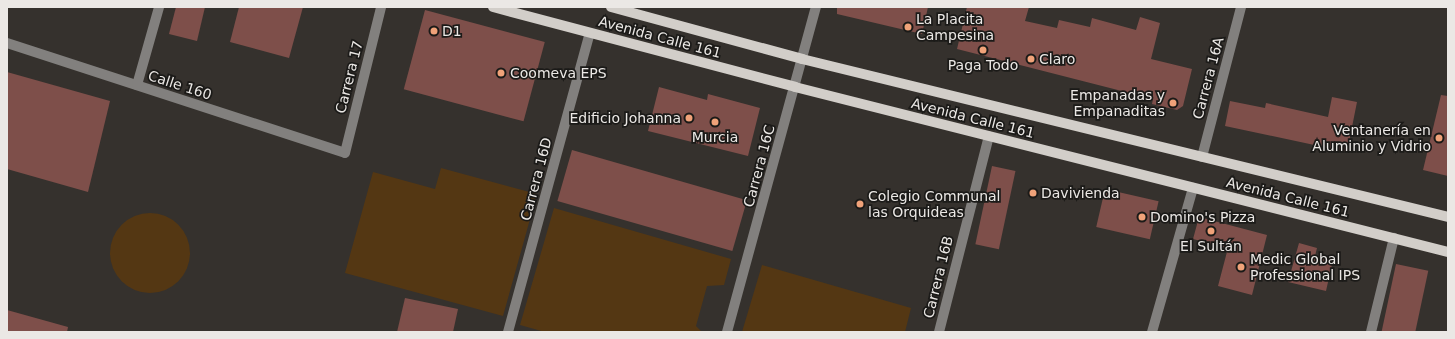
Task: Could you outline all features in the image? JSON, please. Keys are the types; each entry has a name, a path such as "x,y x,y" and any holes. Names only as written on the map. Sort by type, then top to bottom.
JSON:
{"main road":[{"name":"Avenida Calle 161","path":"493,7 795,87 1448,252"},
{"name":"Avenida Calle 161","path":"611,7 802,59 1448,217"}],"street":[{"path":"137,85 159,7"},
{"name":"Carrera 17","path":"345,153 381,7"},
{"name":"Carrera 16C","path":"727,332 816,7"},
{"name":"Carrera 16A","path":"1202,157 1241,7"},
{"name":"Carrera 16D","path":"508,332 590,33"},
{"name":"Calle 160","path":"7,43 345,153"},
{"name":"Carrera 16B","path":"938,332 989,136"},
{"path":"1152,332 1193,188"},
{"path":"1371,332 1394,238"}],"shaded area":[{"path":"441,168 537,194 503,316 345,273 373,172 435,189"},
{"path":"554,208 731,259 724,285 707,286 696,326 702,332 545,332 520,325"},
{"path":"150,213 165,216 178,225 187,238 190,253 187,268 178,281 165,290 150,293 135,290 122,281 113,268 110,253 113,238 122,225 135,216"},
{"path":"762,265 911,308 905,332 742,332"}],"building":[{"path":"176,7 205,7 197,41 169,34"},
{"path":"239,7 303,7 289,58 230,42"},
{"name":"La Placita Campesina","path":"837,7 928,7 922,34 837,14"},
{"path":"967,7 1029,7 1025,21 1057,28 1059,20 1090,27 1092,18 1136,30 1140,17 1160,23 1151,59 1192,69 1183,106 1177,110 1152,104 1153,99 957,49"},
{"path":"425,10 545,42 524,121 404,89"},
{"path":"7,72 110,101 88,192 7,169"},
{"path":"659,87 707,100 708,94 760,108 748,156 648,131"},
{"name":"Ventanería en Aluminio y Vidrio","path":"1441,95 1448,96 1448,176 1423,170"},
{"path":"1332,97 1357,102 1347,152 1225,126 1230,101 1265,108 1266,103 1328,117"},
{"path":"572,150 747,200 732,251 557,201"},
{"path":"992,166 1015,171 999,249 975,244"},
{"path":"1105,189 1159,201 1150,239 1096,227"},
{"name":"Medic Global Professional IPS","path":"1199,217 1267,235 1252,295 1218,286 1228,248 1193,239"},
{"path":"1299,243 1317,248 1315,256 1333,260 1326,291 1288,282"},
{"path":"1396,264 1428,271 1415,332 1382,331"},
{"path":"405,298 458,309 453,332 397,332"},
{"path":"7,310 68,327 67,332 7,332"}],"place":[{"name":"La Placita Campesina","path":"908,27"},
{"name":"D1","path":"434,31"},
{"name":"Paga Todo","path":"983,50"},
{"name":"Claro","path":"1031,59"},
{"name":"Coomeva EPS","path":"501,73"},
{"name":"Empanadas y Empanaditas","path":"1173,103"},
{"name":"Edificio Johanna","path":"689,118"},
{"name":"Murcia","path":"715,122"},
{"name":"Ventanería en Aluminio y Vidrio","path":"1439,138"},
{"name":"Davivienda","path":"1033,193"},
{"name":"Colegio Communal las Orquideas","path":"860,204"},
{"name":"Domino's Pizza","path":"1142,217"},
{"name":"El Sultán","path":"1211,231"},
{"name":"Medic Global Professional IPS","path":"1241,267"}]}
